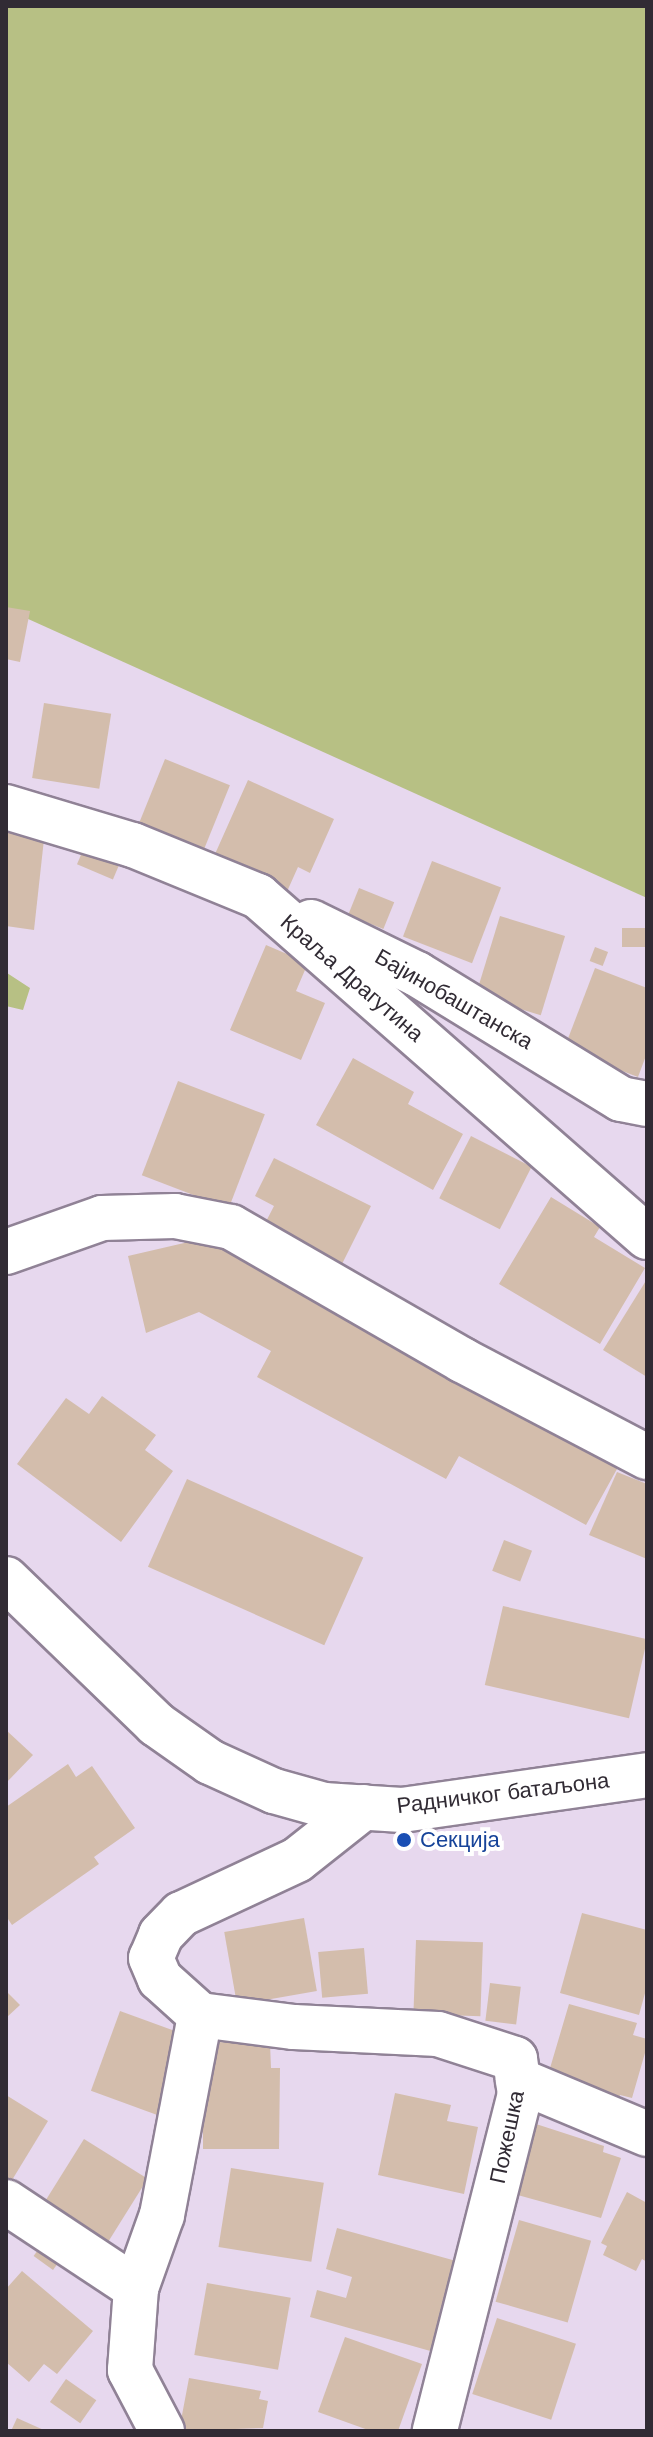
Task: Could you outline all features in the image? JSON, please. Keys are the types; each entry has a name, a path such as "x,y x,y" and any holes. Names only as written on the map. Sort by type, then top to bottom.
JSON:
{"street":[{"name":"Краља Драгутина","path":"6,807 133,845 258,896 647,1237"},
{"name":"Бајинобаштанска","path":"258,896 417,974 621,1099 647,1104"},
{"path":"6,1252 102,1218 175,1216 231,1227 462,1360 647,1457"},
{"name":"Радничког батаљона","path":"6,1579 129,1701 210,1762 274,1791 324,1805 437,1807 647,1775"},
{"path":"162,2431 130,2370 136,2288 162,2215 200,2015 160,1979 151,1958 161,1935 181,1914 297,1860 364,1807"},
{"name":"Пожешка","path":"200,2015 294,2027 438,2034 515,2059 520,2094 435,2431"},
{"path":"518,2080 647,2134"},
{"path":"6,2202 136,2288"}],"green space":[{"path":"6,6 647,6 647,898 6,609"},
{"path":"6,962 7,973 30,988 23,1010 6,1006"}],"building":[{"path":"6,607 30,611 20,662 6,659"},
{"path":"44,703 111,714 99,789 32,778"},
{"path":"165,759 230,785 202,855 137,829"},
{"path":"248,780 334,819 310,873 298,867 285,896 211,863"},
{"path":"6,826 45,830 34,930 6,926"},
{"path":"86,843 122,858 113,879 77,864"},
{"path":"432,861 501,888 472,963 403,937"},
{"path":"359,888 394,902 383,929 348,915"},
{"path":"500,916 565,936 541,1015 476,995"},
{"path":"622,928 647,928 647,947 622,947"},
{"path":"266,945 308,963 296,991 325,1003 301,1060 230,1030"},
{"path":"595,947 608,952 603,966 590,961"},
{"path":"595,968 647,988 647,1053 638,1077 564,1049"},
{"path":"353,1058 414,1092 408,1104 463,1134 433,1190 316,1125"},
{"path":"178,1081 265,1114 229,1209 142,1175"},
{"path":"471,1136 532,1167 500,1229 439,1198"},
{"path":"274,1158 371,1206 336,1276 258,1237 274,1206 255,1196"},
{"path":"551,1197 600,1227 594,1237 645,1268 600,1344 499,1284"},
{"path":"210,1237 622,1460 586,1525 459,1456 446,1479 257,1377 271,1351 199,1312 146,1333 128,1256"},
{"path":"647,1279 647,1377 603,1350"},
{"path":"102,1396 156,1435 145,1450 173,1471 121,1542 17,1464 66,1398 89,1414"},
{"path":"617,1472 647,1484 647,1559 589,1535"},
{"path":"187,1479 363,1558 324,1645 148,1567"},
{"path":"504,1540 532,1551 520,1582 492,1571"},
{"path":"503,1606 647,1639 629,1718 485,1685"},
{"path":"6,1730 33,1755 6,1783"},
{"path":"68,1764 76,1777 92,1766 135,1828 94,1857 99,1864 12,1925 6,1916 6,1807"},
{"path":"582,1913 647,1930 647,1986 639,2015 560,1993"},
{"path":"304,1918 317,1991 237,2005 224,1932"},
{"path":"416,1940 483,1942 480,2016 413,2014"},
{"path":"364,1948 368,1994 322,1998 318,1952"},
{"path":"490,1983 521,1987 516,2024 485,2021"},
{"path":"6,1991 20,2005 6,2018"},
{"path":"569,2004 637,2023 633,2035 647,2039 647,2046 632,2098 620,2095 617,2104 545,2085"},
{"path":"120,2011 188,2036 159,2115 91,2091"},
{"path":"211,2042 270,2043 271,2068 280,2068 279,2149 203,2149 203,2066"},
{"path":"395,2093 451,2105 447,2121 478,2127 464,2194 378,2175"},
{"path":"6,2095 48,2121 9,2185 6,2183"},
{"path":"536,2124 604,2146 603,2152 621,2158 601,2218 514,2194"},
{"path":"84,2139 148,2179 104,2248 41,2209"},
{"path":"231,2168 324,2183 311,2262 218,2247"},
{"path":"627,2192 647,2203 647,2262 642,2259 636,2271 603,2255 607,2246 601,2243"},
{"path":"519,2220 591,2241 568,2322 496,2302"},
{"path":"337,2228 467,2264 441,2354 310,2317 317,2290 346,2298 352,2277 326,2269"},
{"path":"43,2243 62,2257 53,2270 34,2256"},
{"path":"22,2271 93,2331 57,2374 44,2364 29,2382 6,2362 6,2289"},
{"path":"207,2283 291,2298 278,2370 194,2355"},
{"path":"497,2318 576,2344 551,2420 472,2394"},
{"path":"345,2337 422,2364 398,2431 371,2431 318,2412"},
{"path":"189,2378 261,2391 259,2399 268,2401 263,2428 179,2431"},
{"path":"66,2379 96,2400 80,2423 50,2402"},
{"path":"17,2418 46,2431 11,2431"}],"place":[{"name":"Секција","path":"404,1840"}]}
